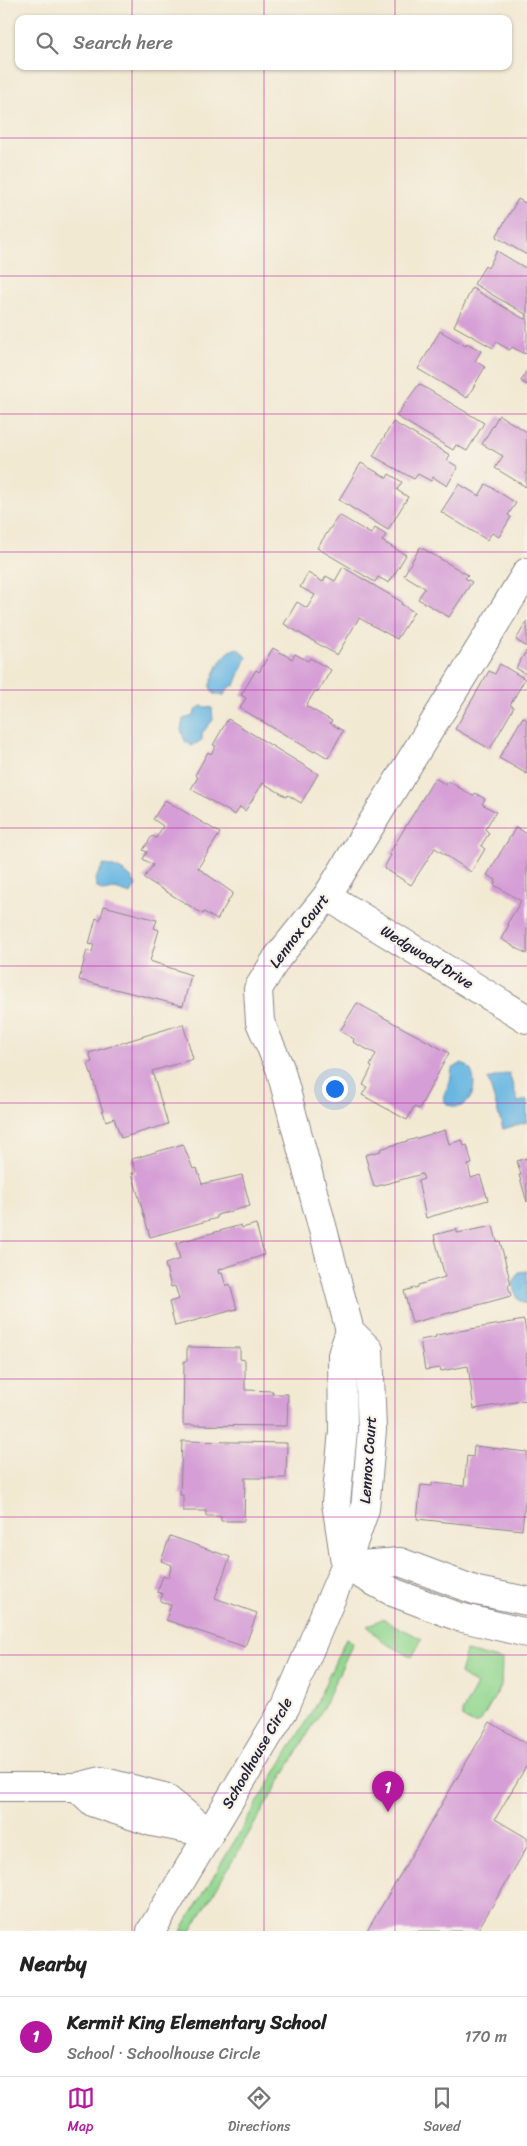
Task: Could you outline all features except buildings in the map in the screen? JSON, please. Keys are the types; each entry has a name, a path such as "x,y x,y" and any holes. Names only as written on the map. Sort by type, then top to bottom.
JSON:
{"street":[{"name":"Lennox Court","path":"346,1566 336,1503 343,1431 342,1355 350,1330 280,1068 260,1022 258,988 278,958 327,896 527,572"},
{"name":"Wedgwood Drive","path":"327,896 527,1019"},
{"path":"346,1566 400,1562 477,1591 527,1601"},
{"path":"346,1566 395,1593 450,1614 527,1633"},
{"name":"Schoolhouse Circle","path":"151,1931 286,1706 346,1566"},
{"path":"0,1786 77,1786 101,1781 164,1797 209,1833"}],"green space":[{"path":"382,1619 422,1639 412,1657 385,1643 367,1626"},
{"path":"346,1638 353,1643 322,1710 191,1931 181,1931 315,1706"},
{"path":"466,1651 502,1660 501,1686 480,1722 474,1724 463,1718 462,1712 477,1685 460,1674"}],"water":[{"path":"238,648 247,657 235,685 229,687 224,695 214,694 210,687 216,669 228,653"},
{"path":"201,706 212,708 213,720 202,733 202,740 192,746 185,741 181,730 183,719 194,716 195,711"},
{"path":"103,865 117,868 131,877 136,885 131,894 115,889 102,891 97,887 95,880"},
{"path":"462,1063 472,1073 474,1088 468,1101 456,1107 445,1102 444,1096 452,1069"},
{"path":"509,1073 518,1102 527,1100 527,1122 503,1129 488,1079"},
{"path":"527,1271 527,1304 519,1299 513,1283 519,1272"}],"place":[{"name":"Kermit King Elementary School","path":"388,1812"}]}
